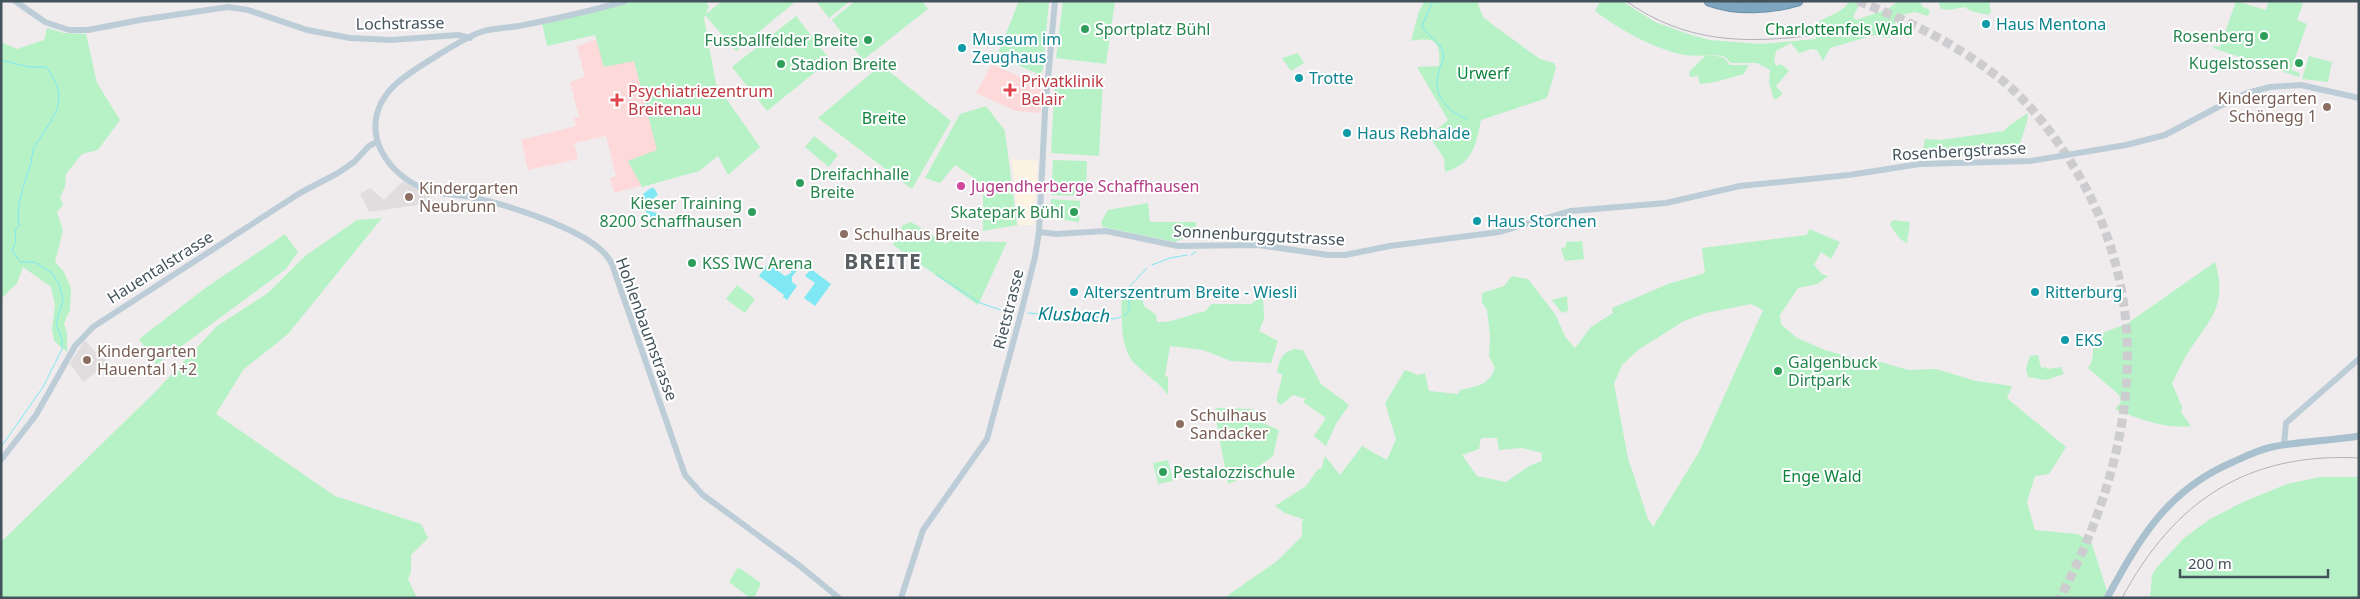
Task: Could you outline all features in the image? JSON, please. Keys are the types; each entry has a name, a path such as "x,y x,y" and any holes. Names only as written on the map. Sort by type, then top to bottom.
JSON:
{"highway":[{"path":"1710,1 1764,7 1798,1"}],"main road":[{"path":"2107,598 2141,539 2160,513 2179,494 2214,470 2252,453 2284,445 2359,436"}],"street":[{"name":"Lochstrasse","path":"15,1 45,22 69,30 88,30 228,7 248,10 307,30 350,38 391,40 458,35 470,38"},
{"path":"377,142 375,129 378,111 385,97 395,84 470,38 484,31 625,1"},
{"name":"Rietstrasse","path":"901,598 920,538 927,523 987,439 1034,263 1039,232 1045,111 1055,1"},
{"name":"Rosenbergstrasse","path":"1390,246 1499,232 1550,216 1600,207 1666,203 1740,186 1843,176 1920,164 2031,161 2126,145 2165,135 2218,106 2247,93 2270,87 2301,85 2359,98"},
{"name":"Hauentalstrasse","path":"1,460 36,415 72,351 93,327 300,193 338,173 369,146 377,142"},
{"name":"Hohlenbaumstrasse","path":"377,142 388,162 415,184 431,191 474,198 519,211 569,231 603,252 614,270 685,475 703,495 800,566 839,598"},
{"name":"Sonnenburggutstrasse","path":"1039,232 1056,234 1106,231 1178,246 1259,245 1328,255 1345,255 1390,246"},
{"path":"2284,445 2286,423 2359,359"}],"shaded area":[{"name":"Psychiatriezentrum Breitenau","path":"604,37 645,47 674,155 651,183 614,193 610,178 616,176 606,136 574,143 578,159 528,170 521,140 576,126 574,118 579,117 570,82 585,77 577,46"},
{"name":"Privatklinik Belair","path":"992,64 1042,87 1041,113 1016,111 976,93"},
{"path":"1012,159 1038,161 1034,225 1018,225"},
{"name":"Kindergarten Neubrunn","path":"403,181 430,196 431,199 418,205 369,212 360,194 370,188 384,200"},
{"path":"85,340 95,352 104,356 108,363 83,382 70,363"}],"green space":[{"path":"637,1 705,1 709,6 706,14 722,1 796,1 736,51 705,15 716,84 760,147 728,175 718,156 699,171 642,187 628,161 657,150 634,61 604,67 595,35 547,46 542,23"},
{"name":"Fussballfelder Breite","path":"816,1 850,1 829,18"},
{"name":"Fussballfelder Breite","path":"855,1 922,1 928,9 863,60 832,20"},
{"path":"1019,1 1049,1 1043,70 1038,74 997,56"},
{"name":"Sportplatz Bühl","path":"1063,1 1115,1 1106,64 1056,58"},
{"name":"Urwerf","path":"1425,1 1477,1 1483,17 1540,59 1554,63 1556,68 1547,98 1481,120 1472,152 1462,164 1445,172 1444,158 1429,136 1448,120 1417,67 1439,66 1439,51 1434,42 1430,40 1411,41 1419,11"},
{"name":"Charlottenfels Wald","path":"1600,1 1622,1 1655,22 1691,35 1710,40 1760,44 1816,39 1814,26 1842,9 1849,1 1861,1 1853,17 1856,20 1888,9 1898,1 1919,1 1923,7 1930,10 1928,16 1915,12 1897,16 1894,29 1889,38 1874,35 1830,48 1823,61 1817,50 1811,49 1799,53 1791,43 1776,51 1774,62 1777,66 1781,64 1789,71 1776,86 1783,94 1774,100 1769,82 1770,70 1757,63 1731,63 1724,56 1685,55 1661,48 1626,32 1595,11"},
{"path":"1938,1 1989,1 1991,12 1988,15 1971,11 1964,7 1949,10 1941,9"},
{"name":"Rosenberg","path":"2236,1 2266,10 2269,1 2297,1 2303,4 2297,20 2307,24 2291,70 2300,73 2299,77 2213,48 2214,46 2220,47"},
{"name":"Stadion Breite","path":"796,16 830,60 767,111 732,67"},
{"path":"47,28 64,33 86,34 97,83 120,120 98,150 82,154 66,174 65,187 60,197 63,205 57,212 63,230 55,262 64,272 71,288 70,310 64,323 67,334 67,352 54,341 52,329 55,305 51,287 23,267 17,283 1,299 1,42 17,49 44,40"},
{"path":"1298,53 1304,63 1291,71 1282,58"},
{"path":"1706,55 1723,57 1730,65 1749,65 1744,74 1700,84 1698,76 1690,77 1689,72"},
{"path":"2309,56 2332,62 2328,82 2302,79"},
{"name":"Breite","path":"881,65 951,121 912,189 818,118"},
{"path":"1055,76 1103,79 1099,156 1051,153"},
{"path":"986,106 1005,131 1017,225 983,231 983,186 955,165 940,183 925,178 960,114"},
{"path":"2028,113 2027,122 2016,155 1999,153 1921,159 1925,139 1940,140 2004,131"},
{"path":"814,136 838,155 829,167 805,147"},
{"path":"1053,160 1087,161 1086,196 1051,195"},
{"path":"1051,199 1080,201 1079,222 1049,218"},
{"path":"1148,203 1150,222 1196,222 1196,233 1175,242 1103,227 1101,222 1108,210"},
{"path":"382,218 288,334 243,370 216,414 335,496 421,524 428,538 411,555 411,572 408,579 417,598 1,598 1,542 153,394 217,326 268,293 305,256 357,220"},
{"path":"1893,220 1910,222 1907,243 1899,238 1893,230 1890,224"},
{"path":"911,222 946,244 949,241 1007,242 978,305 893,245 903,225"},
{"name":"Enge Wald","path":"1809,229 1840,242 1831,259 1821,252 1814,265 1822,274 1828,276 1817,284 1798,288 1780,315 1781,324 1797,338 1825,350 1867,362 1881,362 1908,370 1936,369 1976,381 2012,386 2007,398 2066,447 2049,474 2035,476 2027,502 2035,530 2077,534 2091,541 2107,591 2102,598 1224,598 1277,561 1302,536 1302,521 1305,520 1285,513 1275,506 1306,486 1318,469 1321,469 1325,456 1340,475 1362,446 1387,460 1396,439 1385,403 1405,370 1418,375 1425,373 1429,391 1458,394 1460,390 1481,384 1489,378 1495,368 1489,356 1490,336 1487,310 1482,302 1482,293 1504,286 1512,276 1528,279 1555,314 1566,338 1575,348 1591,327 1613,313 1612,308 1668,284 1705,273 1702,248 1807,235","holes":["1751,304 1763,310 1699,452 1653,527 1648,519 1628,458 1614,384 1622,365 1638,350 1684,321 1706,313","1481,438 1497,438 1499,450 1522,448 1542,453 1542,461 1529,466 1506,482 1477,476 1462,455 1479,449"]},
{"path":"285,234 298,252 286,269 156,365 139,339 204,289"},
{"path":"1582,241 1584,259 1565,261 1561,248 1566,247 1566,242"},
{"path":"2215,262 2219,278 2218,302 2209,323 2186,356 2172,383 2182,407 2181,412 2191,426 2161,425 2115,409 2121,402 2119,395 2088,368 2093,357 2095,336 2128,323"},
{"path":"737,285 755,299 745,313 726,299"},
{"path":"1122,287 1130,292 1140,289 1144,306 1156,315 1157,322 1170,321 1206,311 1211,304 1251,304 1263,295 1264,319 1259,331 1278,341 1271,363 1231,361 1203,350 1170,346 1165,376 1168,377 1168,395 1161,386 1134,363 1125,347 1122,327"},
{"path":"1567,296 1568,311 1562,313 1552,300"},
{"path":"1295,349 1303,350 1321,384 1349,405 1336,424 1326,446 1314,436 1326,418 1303,402 1306,399 1293,395 1281,405 1277,402 1282,378 1282,374 1277,373 1280,360 1287,352"},
{"path":"2038,355 2041,368 2061,367 2064,374 2046,380 2028,377 2026,368 2030,356"},
{"path":"1216,408 1253,409 1256,412 1251,418 1279,430 1273,456 1242,478 1228,484 1215,414"},
{"name":"Pestalozzischule","path":"1168,460 1173,481 1158,484 1153,463"},
{"path":"2320,477 2359,477 2359,598 2150,598 2152,575 2157,567 2184,538 2210,519 2243,502 2287,484"},
{"path":"738,567 761,583 754,598 750,598 729,582"}],"water":[{"path":"654,188 658,195 648,202 649,211 661,214 658,220 648,216 642,202 643,194"},
{"path":"773,257 783,264 778,271 785,276 791,273 791,266 798,265 802,260 804,261 792,277 792,282 797,286 787,300 783,297 784,295 759,276"},
{"path":"811,269 831,284 815,306 804,298 815,283 805,276"}],"waterway":[{"name":"Klusbach","path":"1433,1 1422,26 1439,45 1443,53 1438,75 1438,90 1448,107 1467,119"},
{"name":"Klusbach","path":"1453,1 1461,1"},
{"path":"1,60 29,67 46,67 54,79 58,90 57,109 33,151 19,202 19,226 15,230 16,242 12,250 20,262 35,262 52,273 59,284 63,299 56,324 62,339 62,349 43,387 1,447"},
{"name":"Klusbach","path":"1191,255 1196,252"},
{"name":"Klusbach","path":"1152,265 1170,258 1187,255"},
{"name":"Klusbach","path":"1125,316 1130,308 1128,288 1147,268"},
{"name":"Klusbach","path":"937,275 980,303 1013,314"},
{"name":"Klusbach","path":"1028,313 1092,319 1102,316 1114,319 1121,317"}],"tunnel":[{"path":"1858,1 1894,16 1946,42 1978,62 2006,84 2040,119 2060,145 2077,172 2103,225 2119,278 2127,332 2126,386 2119,440 2105,493 2085,546 2060,598"}],"railway":[{"path":"1626,1 1648,15 1693,33 1740,39 1789,38 1814,35"},
{"path":"2122,598 2143,564 2165,534 2190,509 2218,489 2249,474 2282,464 2319,458 2359,458"}],"place":[{"name":"Haus Mentona","path":"1986,24"},
{"name":"Sportplatz Bühl","path":"1085,29"},
{"name":"Rosenberg","path":"2264,36"},
{"name":"Fussballfelder Breite","path":"868,40"},
{"name":"Museum im Zeughaus","path":"962,48"},
{"name":"Kugelstossen","path":"2299,63"},
{"name":"Stadion Breite","path":"781,64"},
{"name":"Trotte","path":"1299,78"},
{"name":"Privatklinik Belair","path":"1010,90"},
{"name":"Psychiatriezentrum Breitenau","path":"617,100"},
{"name":"Kindergarten Schönegg 1","path":"2327,107"},
{"name":"Haus Rebhalde","path":"1347,133"},
{"name":"Dreifachhalle Breite","path":"800,183"},
{"name":"Jugendherberge Schaffhausen","path":"961,186"},
{"name":"Kindergarten Neubrunn","path":"409,197"},
{"name":"Kieser Training 8200 Schaffhausen","path":"752,212"},
{"name":"Skatepark Bühl","path":"1074,212"},
{"name":"Haus Storchen","path":"1477,221"},
{"name":"Schulhaus Breite","path":"844,234"},
{"name":"KSS IWC Arena","path":"692,263"},
{"name":"Alterszentrum Breite - Wiesli","path":"1074,292"},
{"name":"Ritterburg","path":"2035,292"},
{"name":"EKS","path":"2065,340"},
{"name":"Kindergarten Hauental 1+2","path":"87,360"},
{"name":"Galgenbuck Dirtpark","path":"1778,371"},
{"name":"Schulhaus Sandacker","path":"1180,424"},
{"name":"Pestalozzischule","path":"1163,472"}],"district":[{"name":"BREITE","path":"883,262"}]}
